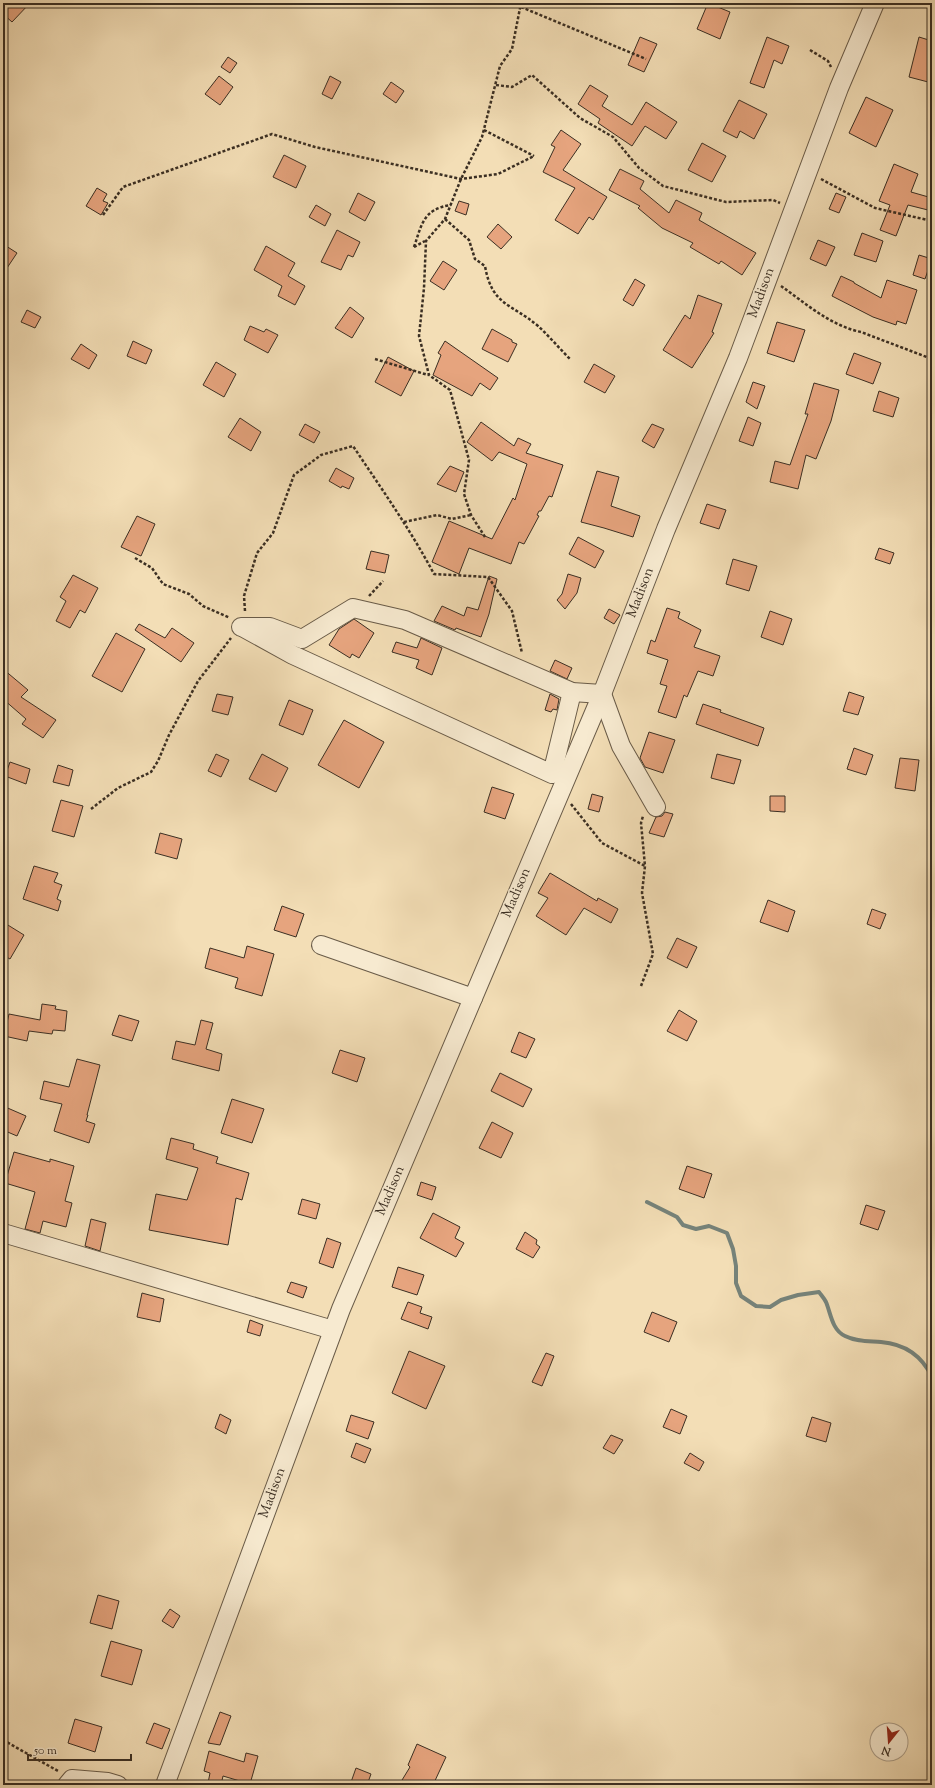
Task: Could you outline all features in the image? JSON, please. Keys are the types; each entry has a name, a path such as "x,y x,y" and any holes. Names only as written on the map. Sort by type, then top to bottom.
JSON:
{"street":[{"name":"Madison","path":"165,1785 333,1330 602,694 666,529 738,358 839,88 875,3"},
{"path":"241,627 270,628 302,639 353,608 405,620 572,692 602,694 621,746 650,811"},
{"path":"241,627 293,655 552,774 572,692"},
{"path":"321,946 473,998"},
{"path":"3,1233 333,1330"},
{"path":"69,1782 108,1782 118,1785"}],"path":[{"path":"451,205 440,206 425,217 414,247 426,241 445,219 451,205 461,179 484,130 500,66 512,49 521,3"},
{"path":"521,7 646,59"},
{"path":"810,50 828,61 839,88"},
{"path":"495,85 512,88 532,75 580,118 614,137 639,168 663,186 726,202 773,200"},
{"path":"103,215 123,187 272,134 315,147 461,179 498,174 534,156 484,130"},
{"path":"808,172 875,208 932,221"},
{"path":"445,219 469,240 475,259 486,266 488,282 497,297 537,326 570,359"},
{"path":"426,241 424,288 419,336 428,375"},
{"path":"768,277 809,306 850,330 862,332 932,359"},
{"path":"375,359 428,375 450,390 469,460 464,494 471,515 485,537"},
{"path":"91,809 118,788 151,772 198,681 241,627 246,612 244,596 257,553 273,533 294,475 321,455 353,446 404,522 434,574 488,577 512,610 526,672"},
{"path":"404,522 436,515 452,519 471,515"},
{"path":"135,558 152,568 163,584 189,594 203,606 227,616 241,627"},
{"path":"560,792 602,843 645,866"},
{"path":"640,986 652,954 642,893 645,866 641,823 650,811"},
{"path":"3,1740 69,1782"}],"building":[{"path":"3,3 30,3 12,22 3,14"},
{"path":"708,3 730,12 720,39 697,29"},
{"path":"640,37 657,44 644,72 628,65"},
{"path":"767,37 789,46 782,64 774,60 764,88 750,83"},
{"path":"919,37 932,41 932,83 909,77"},
{"path":"228,57 237,63 230,73 221,67"},
{"path":"219,76 233,87 220,105 205,94"},
{"path":"330,76 341,82 332,99 322,94"},
{"path":"391,82 404,91 396,103 383,94"},
{"path":"590,85 608,96 602,106 632,125 646,102 677,122 666,139 645,126 632,146 598,123 600,119 578,104"},
{"path":"866,97 893,110 876,147 849,133"},
{"path":"739,100 767,114 754,139 740,131 737,138 723,131"},
{"path":"561,130 581,144 563,170 607,197 593,220 589,217 578,234 555,220 575,188 543,172 555,147 551,145"},
{"path":"702,143 726,156 712,182 688,170"},
{"path":"284,155 306,166 296,188 273,177"},
{"path":"894,164 918,174 911,192 932,198 932,211 908,205 896,236 880,230 890,205 879,201"},
{"path":"620,169 644,181 640,189 669,213 676,200 702,213 699,220 756,253 742,275 721,261 719,264 690,247 693,243 662,228 638,208 640,206 609,190"},
{"path":"97,188 107,194 103,201 108,203 101,215 86,206"},
{"path":"358,193 375,202 365,221 349,212"},
{"path":"836,193 846,197 839,213 829,209"},
{"path":"459,201 469,204 466,215 455,211"},
{"path":"316,205 331,214 325,226 309,217"},
{"path":"498,224 512,237 501,249 487,237"},
{"path":"337,230 360,242 353,257 348,255 341,270 321,262"},
{"path":"862,233 883,241 876,262 854,255"},
{"path":"818,240 835,247 826,266 810,259"},
{"path":"3,244 17,253 3,274"},
{"path":"266,246 295,263 288,276 305,286 295,305 278,296 282,286 254,270"},
{"path":"919,255 932,259 925,279 913,275"},
{"path":"443,261 457,270 444,290 430,281"},
{"path":"841,276 881,298 887,280 917,290 906,324 897,321 896,325 873,317 832,296"},
{"path":"635,279 645,285 633,306 623,300"},
{"path":"698,295 722,304 712,332 714,333 692,368 663,350 685,315 690,319"},
{"path":"350,307 364,318 352,338 335,328"},
{"path":"27,310 41,317 35,328 21,322"},
{"path":"777,322 805,330 794,362 767,353"},
{"path":"250,326 264,332 266,329 278,335 268,353 244,340"},
{"path":"492,329 517,344 508,362 482,349"},
{"path":"133,341 152,350 146,364 127,356"},
{"path":"445,341 498,378 490,390 480,383 472,396 433,375 441,355 438,353"},
{"path":"81,344 97,355 89,369 71,359"},
{"path":"854,353 881,363 873,384 846,374"},
{"path":"388,357 414,371 401,396 375,382"},
{"path":"216,362 236,374 224,397 203,385"},
{"path":"594,364 615,376 605,393 584,382"},
{"path":"753,382 765,386 757,409 746,402"},
{"path":"814,383 839,390 831,421 816,459 806,455 798,489 770,482 775,461 790,465 808,414 805,414"},
{"path":"879,391 899,398 893,417 873,411"},
{"path":"748,417 761,423 753,446 739,441"},
{"path":"240,418 261,432 251,451 228,437"},
{"path":"481,422 514,446 518,438 531,444 526,453 563,465 552,497 549,496 541,511 539,511 537,515 539,516 524,544 519,542 511,564 469,548 459,574 432,562 449,521 492,539 513,498 515,500 527,464 499,452 492,461 467,442"},
{"path":"305,424 320,432 314,443 299,435"},
{"path":"652,424 664,429 654,448 642,441"},
{"path":"450,466 464,472 456,492 437,484"},
{"path":"336,468 354,478 349,489 342,486 341,488 329,481"},
{"path":"597,471 619,477 611,506 640,516 633,537 581,522"},
{"path":"707,504 726,510 719,529 700,523"},
{"path":"137,516 155,524 141,556 121,547"},
{"path":"578,537 604,551 595,568 569,554"},
{"path":"879,548 894,553 890,564 875,559"},
{"path":"371,551 389,555 385,573 366,569"},
{"path":"733,559 757,566 749,591 726,584"},
{"path":"568,574 581,578 577,593 565,609 557,600 562,594"},
{"path":"73,575 98,588 85,613 80,610 70,628 56,621 66,601 60,597"},
{"path":"489,576 497,579 489,614 481,637 456,628 455,630 434,621 442,606 464,616 467,607 478,610"},
{"path":"667,608 680,612 678,618 701,630 694,647 720,656 713,676 698,671 687,697 684,695 676,718 658,712 667,686 660,684 668,660 647,653 651,640 655,642"},
{"path":"609,609 620,615 614,624 604,618"},
{"path":"770,611 792,619 783,645 761,637"},
{"path":"354,619 374,633 359,658 352,654 350,658 329,645 339,629"},
{"path":"139,624 165,638 172,628 194,643 181,662 135,630"},
{"path":"116,633 145,649 122,692 92,676"},
{"path":"421,638 442,648 432,675 416,668 419,660 392,652 396,642 417,648"},
{"path":"555,660 572,668 567,679 550,671"},
{"path":"3,669 28,690 21,697 56,720 43,738 22,724 26,719 3,699"},
{"path":"849,692 864,697 858,715 843,711"},
{"path":"217,694 233,697 228,715 212,711"},
{"path":"550,694 559,699 557,710 553,709 551,712 545,710"},
{"path":"289,700 313,710 303,735 279,725"},
{"path":"703,704 721,710 720,712 764,728 758,746 696,724"},
{"path":"344,720 384,742 359,788 318,765"},
{"path":"649,732 675,740 663,773 645,767 640,758"},
{"path":"854,748 873,755 866,775 847,769"},
{"path":"216,754 229,760 221,777 208,771"},
{"path":"262,754 288,768 276,792 249,779"},
{"path":"717,754 741,760 734,784 711,778"},
{"path":"900,758 919,760 915,791 895,788"},
{"path":"10,762 30,769 26,784 5,776"},
{"path":"58,765 73,770 69,786 53,782"},
{"path":"492,787 514,794 505,819 484,812"},
{"path":"592,794 603,797 599,812 588,809"},
{"path":"770,796 785,796 785,812 770,811"},
{"path":"61,800 83,806 74,837 52,831"},
{"path":"665,812 673,814 664,837 649,833 656,817 662,816"},
{"path":"160,833 182,839 177,859 155,853"},
{"path":"34,866 58,873 54,882 62,885 57,899 61,901 58,911 23,899"},
{"path":"550,873 597,901 598,898 618,909 611,923 584,908 566,935 536,916 548,898 538,893"},
{"path":"768,900 795,911 788,932 760,922"},
{"path":"282,906 304,914 296,937 274,930"},
{"path":"872,909 886,914 880,929 867,924"},
{"path":"3,922 24,935 10,959 3,955"},
{"path":"677,938 697,947 687,968 667,958"},
{"path":"247,946 274,954 262,996 235,988 238,978 205,968 210,948 244,958"},
{"path":"42,1004 56,1006 55,1009 67,1011 65,1031 53,1030 52,1034 29,1031 27,1041 4,1036 9,1014 40,1020"},
{"path":"679,1010 697,1021 687,1041 667,1031"},
{"path":"119,1015 139,1021 132,1041 112,1035"},
{"path":"201,1020 213,1023 206,1049 222,1054 219,1071 172,1059 176,1041 195,1045"},
{"path":"519,1032 535,1039 526,1058 511,1052"},
{"path":"340,1050 365,1058 357,1082 332,1073"},
{"path":"77,1059 100,1065 86,1121 95,1124 89,1143 54,1131 62,1104 40,1099 44,1081 69,1087"},
{"path":"500,1073 532,1089 523,1107 491,1091"},
{"path":"232,1099 264,1109 252,1143 221,1133"},
{"path":"3,1106 26,1116 17,1136 3,1130"},
{"path":"492,1122 513,1133 501,1158 479,1148"},
{"path":"171,1138 194,1144 193,1149 218,1157 216,1163 249,1173 242,1200 236,1198 228,1245 149,1230 156,1194 187,1200 198,1168 166,1159"},
{"path":"14,1152 50,1162 50,1159 74,1166 65,1201 72,1203 66,1227 43,1221 40,1233 25,1229 35,1192 5,1183"},
{"path":"687,1166 712,1174 704,1198 679,1189"},
{"path":"421,1182 436,1187 432,1200 417,1195"},
{"path":"302,1199 320,1204 316,1219 298,1214"},
{"path":"866,1205 885,1211 878,1230 860,1224"},
{"path":"433,1213 460,1227 455,1238 464,1243 456,1257 420,1238"},
{"path":"91,1219 106,1223 100,1251 85,1246"},
{"path":"525,1232 537,1240 536,1244 540,1247 533,1258 516,1249"},
{"path":"327,1238 341,1243 333,1268 319,1263"},
{"path":"398,1267 424,1275 417,1295 392,1287"},
{"path":"291,1282 307,1287 303,1298 287,1292"},
{"path":"142,1293 164,1299 160,1322 137,1317"},
{"path":"408,1302 422,1307 420,1313 432,1317 428,1329 401,1319"},
{"path":"652,1312 677,1322 669,1342 644,1332"},
{"path":"250,1320 263,1325 260,1336 247,1332"},
{"path":"409,1351 445,1366 426,1409 392,1393"},
{"path":"546,1353 554,1356 542,1386 532,1382"},
{"path":"671,1409 687,1416 680,1434 663,1427"},
{"path":"220,1414 231,1420 226,1434 215,1428"},
{"path":"351,1415 374,1422 368,1439 346,1431"},
{"path":"812,1417 831,1423 826,1442 806,1436"},
{"path":"611,1435 623,1440 614,1454 603,1448"},
{"path":"356,1443 371,1449 365,1463 351,1457"},
{"path":"690,1453 704,1462 699,1471 684,1463"},
{"path":"98,1595 119,1601 112,1629 90,1623"},
{"path":"170,1609 180,1616 173,1628 162,1621"},
{"path":"111,1641 142,1650 132,1685 101,1676"},
{"path":"220,1712 231,1716 220,1745 208,1743"},
{"path":"75,1719 102,1727 95,1752 68,1743"},
{"path":"154,1723 170,1729 162,1749 146,1743"},
{"path":"417,1744 446,1757 433,1785 399,1785 410,1767 408,1765"},
{"path":"209,1751 244,1762 246,1753 258,1756 250,1784 223,1776 221,1785 208,1783 210,1773 204,1771"},
{"path":"356,1768 371,1774 367,1785 350,1785"}],"waterway":[{"path":"647,1202 677,1217 683,1225 696,1229 709,1226 727,1233 733,1249 736,1266 736,1283 741,1296 756,1306 770,1307 781,1300 798,1295 819,1292 826,1302 832,1321 837,1330 845,1336 854,1339 890,1343 905,1348 918,1357 932,1377"}]}
